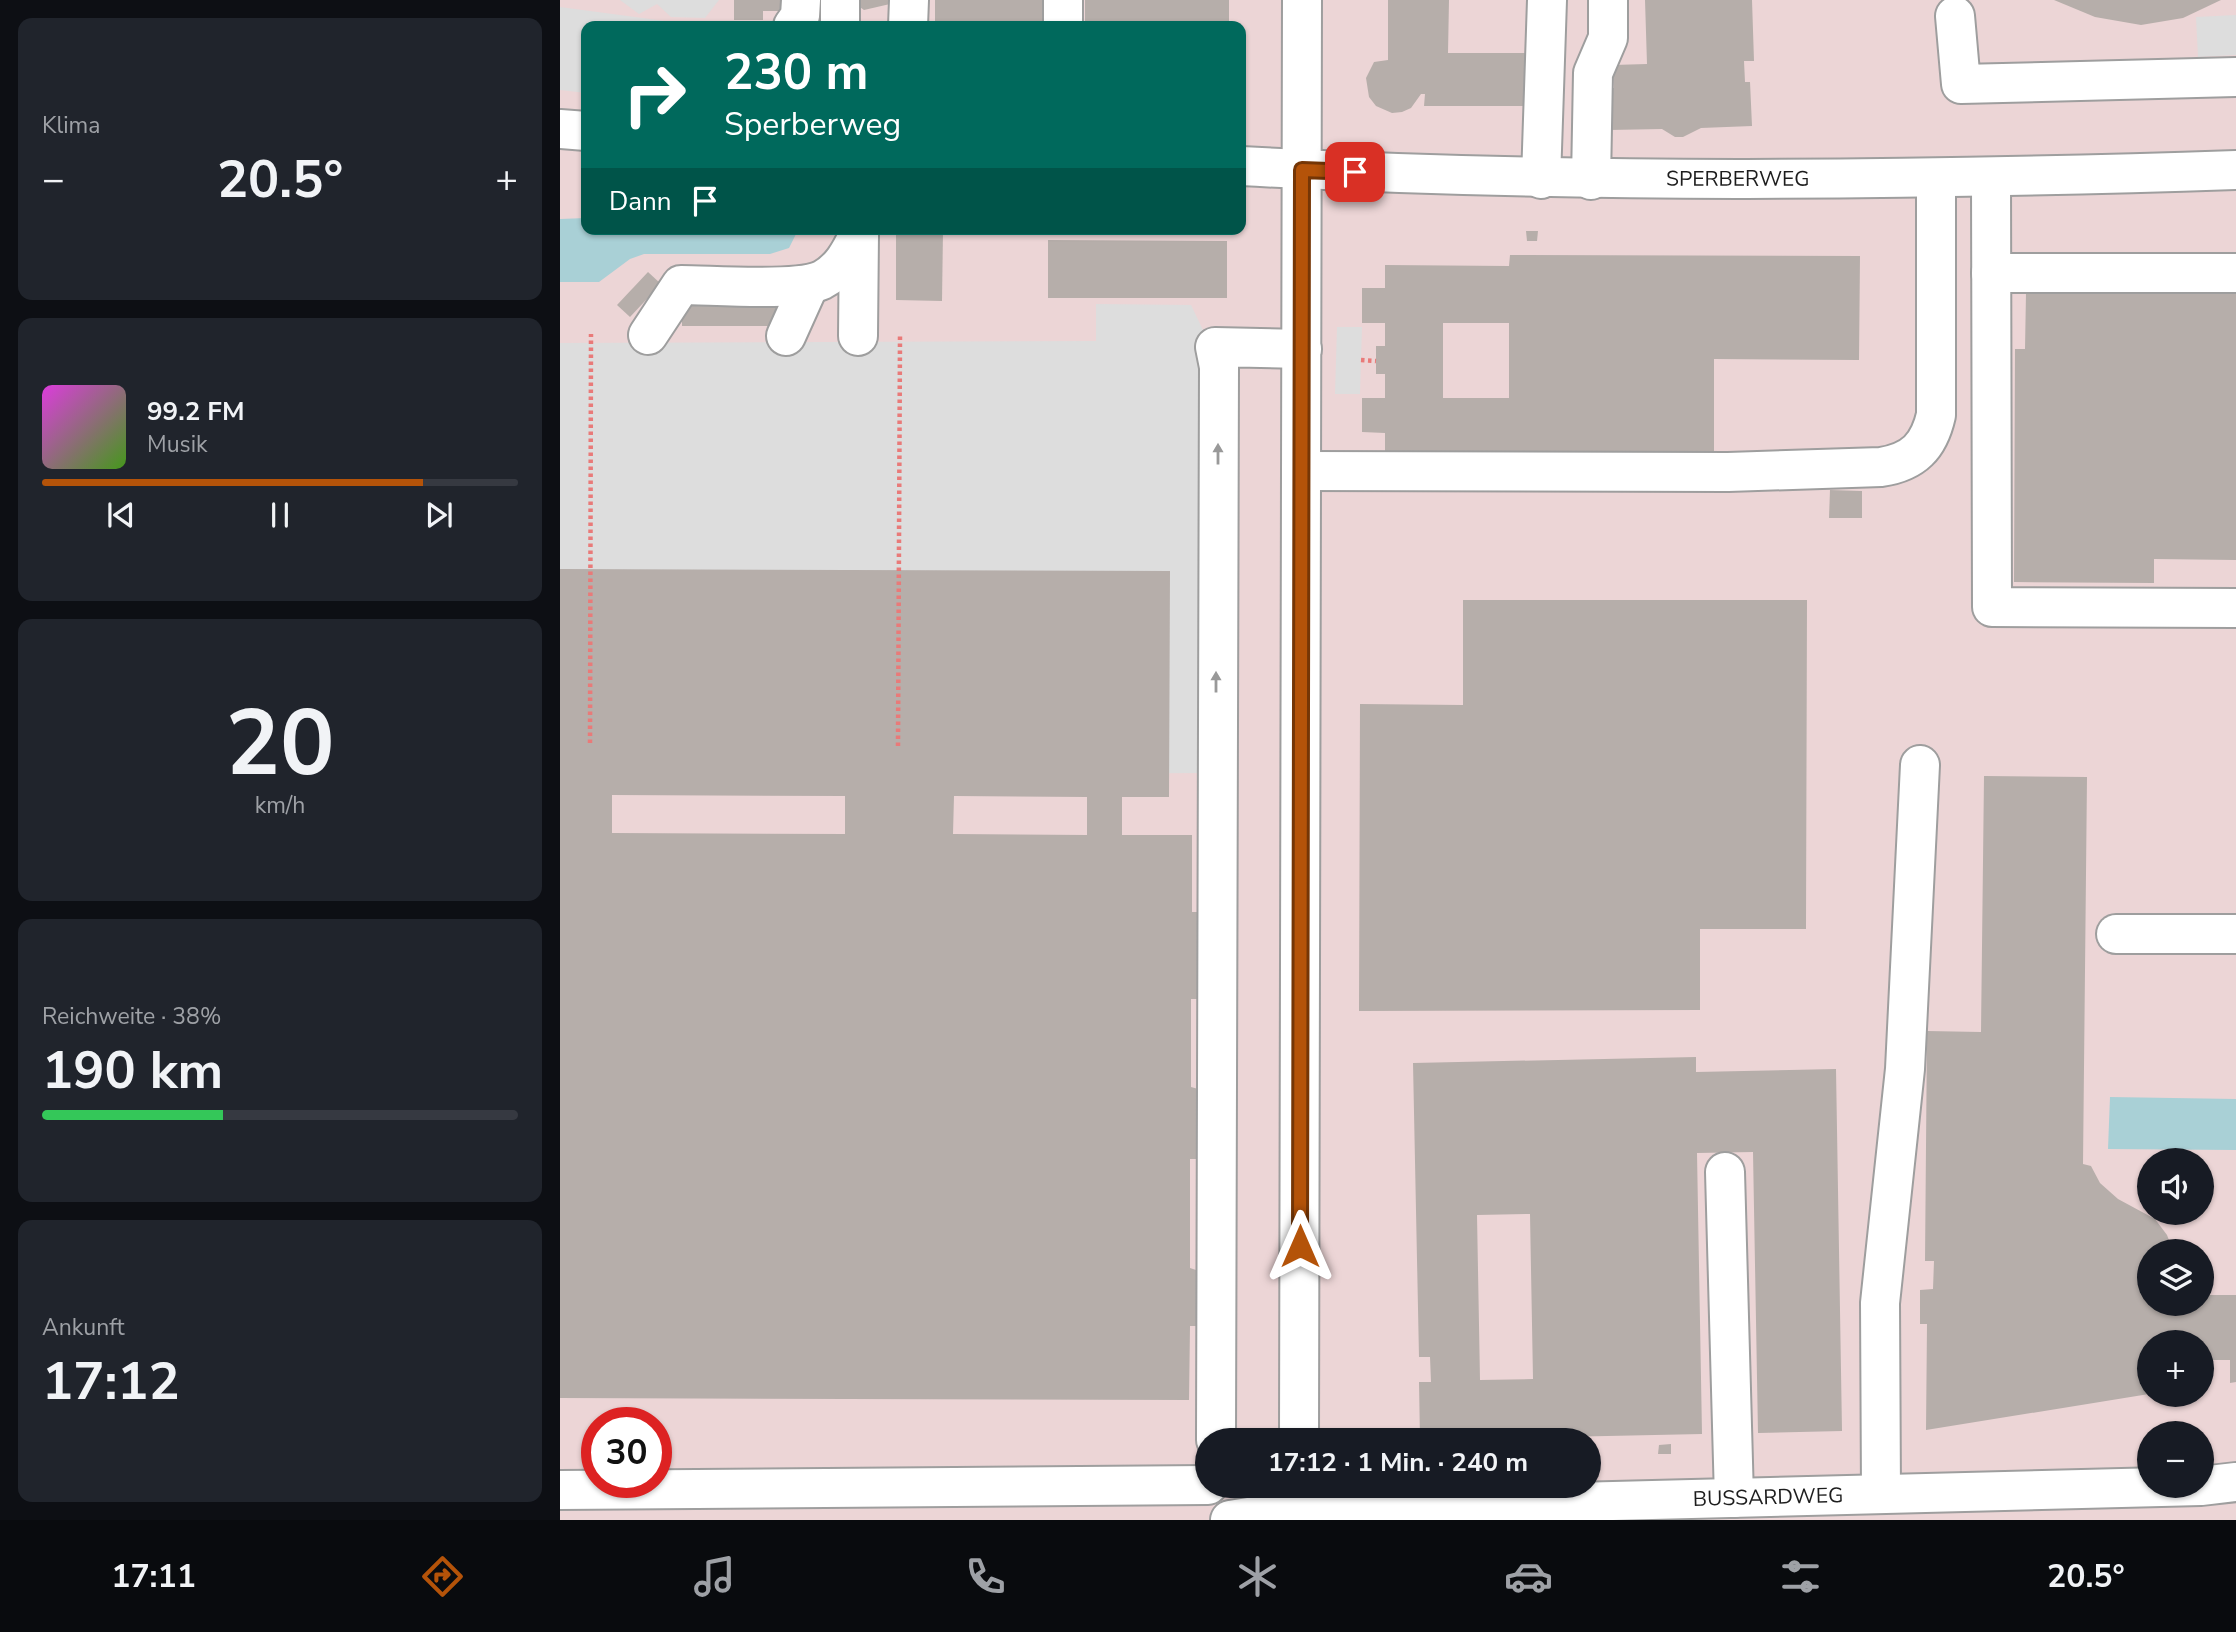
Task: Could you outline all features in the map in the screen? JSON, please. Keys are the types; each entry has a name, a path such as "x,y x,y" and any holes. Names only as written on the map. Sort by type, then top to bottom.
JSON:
{"street":[{"path":"796,21 800,16 801,0"},
{"path":"840,0 840,21"},
{"path":"908,21 909,0"},
{"path":"1063,0 1063,21"},
{"path":"1299,1428 1303,0"},
{"path":"1541,179 1547,0"},
{"path":"1591,180 1593,74 1608,38 1608,0"},
{"path":"1955,16 1962,84 2236,78"},
{"path":"560,129 581,131"},
{"name":"SPERBERWEG","path":"1246,166 1591,180 1936,179 2236,170"},
{"path":"1991,178 1992,607 2236,608"},
{"path":"1301,471 1728,472 1881,467 1905,462 1928,441 1936,415 1936,179"},
{"path":"648,335 681,285 808,285 835,270 847,257 858,235"},
{"path":"858,336 859,235"},
{"path":"1991,273 2236,273"},
{"path":"786,336 808,285"},
{"path":"1216,1428 1219,367 1215,347 1301,349"},
{"path":"1881,1494 1880,1303 1905,1069 1920,765"},
{"path":"2116,933 2236,934"},
{"path":"1725,1172 1734,1498"},
{"name":"BUSSARDWEG","path":"1230,1520 1299,1505 1734,1498 1810,1508 1881,1494 2022,1505 2236,1482"},
{"path":"560,1490 1195,1485"}],"path":[{"path":"590,743 591,334"},
{"path":"898,746 900,336"},
{"path":"1361,360 1376,361"}],"shaded area":[{"path":"560,0 2236,0 2236,1520 560,1520"},
{"path":"620,0 719,0 705,18 671,17 657,4 639,14"},
{"path":"560,7 665,21 581,21 581,92 560,90"},
{"path":"2236,15 2236,55 2198,57 2196,17"},
{"path":"1096,304 1191,305 1203,330 1210,366 1205,773 560,776 560,343 1096,341"},
{"path":"1337,327 1362,327 1360,394 1335,394"}],"water":[{"path":"581,218 581,235 796,235 789,248 770,254 644,254 630,259 599,282 560,282 560,219"},
{"path":"2110,1097 2236,1099 2236,1150 2108,1149"}],"building":[{"path":"734,0 790,0 790,11 763,11 763,20 734,20"},
{"path":"857,0 890,0 890,4 864,10 857,5"},
{"path":"935,0 1056,0 1056,21 935,21"},
{"path":"1085,0 1229,0 1229,21 1085,21"},
{"path":"1388,0 1449,0 1448,53 1528,53 1528,106 1424,106 1425,94 1421,94 1411,108 1402,112 1392,113 1376,106 1369,97 1366,78 1374,62 1388,60"},
{"path":"1645,0 1752,0 1754,61 1744,61 1745,82 1750,82 1752,126 1701,128 1683,137 1675,137 1662,129 1609,130 1607,88 1614,88 1613,65 1647,64"},
{"path":"2054,0 2221,0 2183,18 2141,25 2095,17"},
{"path":"1526,231 1538,231 1537,241 1527,241"},
{"path":"896,235 943,235 942,301 896,300"},
{"path":"1048,240 1227,241 1227,298 1048,298"},
{"path":"1510,255 1860,256 1859,360 1714,359 1714,467 1385,456 1385,433 1362,432 1362,398 1385,398 1385,374 1376,374 1376,346 1385,346 1385,323 1362,323 1362,288 1385,288 1385,265 1509,266","holes":["1443,323 1509,323 1509,398 1443,398"]},
{"path":"648,272 661,284 630,317 617,305"},
{"path":"2143,280 2162,294 2236,294 2236,560 2154,559 2154,583 2014,582 2015,349 2025,349 2026,293 2124,293"},
{"path":"682,287 805,288 804,326 682,326"},
{"path":"1830,490 1862,491 1862,518 1829,518"},
{"path":"560,569 1170,571 1169,797 1122,797 1122,835 1192,835 1192,912 1211,912 1210,999 1191,999 1191,1087 1209,1092 1210,1159 1190,1159 1190,1268 1208,1274 1209,1326 1190,1326 1189,1400 560,1398","holes":["612,795 845,796 845,834 612,833","954,796 1087,797 1087,835 953,834"]},
{"path":"1463,600 1807,600 1806,929 1700,929 1700,1010 1359,1011 1360,704 1463,705"},
{"path":"1984,776 2087,777 2083,1164 2091,1166 2100,1183 2118,1199 2137,1209 2137,1225 2160,1225 2168,1239 2137,1239 2137,1316 2214,1316 2214,1295 2236,1295 2236,1382 2230,1383 2230,1360 2214,1360 2214,1330 2137,1330 2137,1396 1926,1430 1927,1324 1920,1324 1920,1290 1933,1289 1934,1261 1925,1261 1927,1031 1981,1032"},
{"path":"1696,1057 1696,1072 1836,1069 1842,1431 1758,1433 1753,1152 1697,1153 1702,1434 1601,1436 1601,1428 1420,1428 1419,1382 1431,1382 1430,1357 1419,1357 1413,1063","holes":["1530,1214 1533,1379 1480,1380 1477,1215"]},
{"path":"1671,1444 1671,1454 1658,1454 1659,1445"}],"route":[{"path":"1300,1246 1302,170 1355,172"}]}
